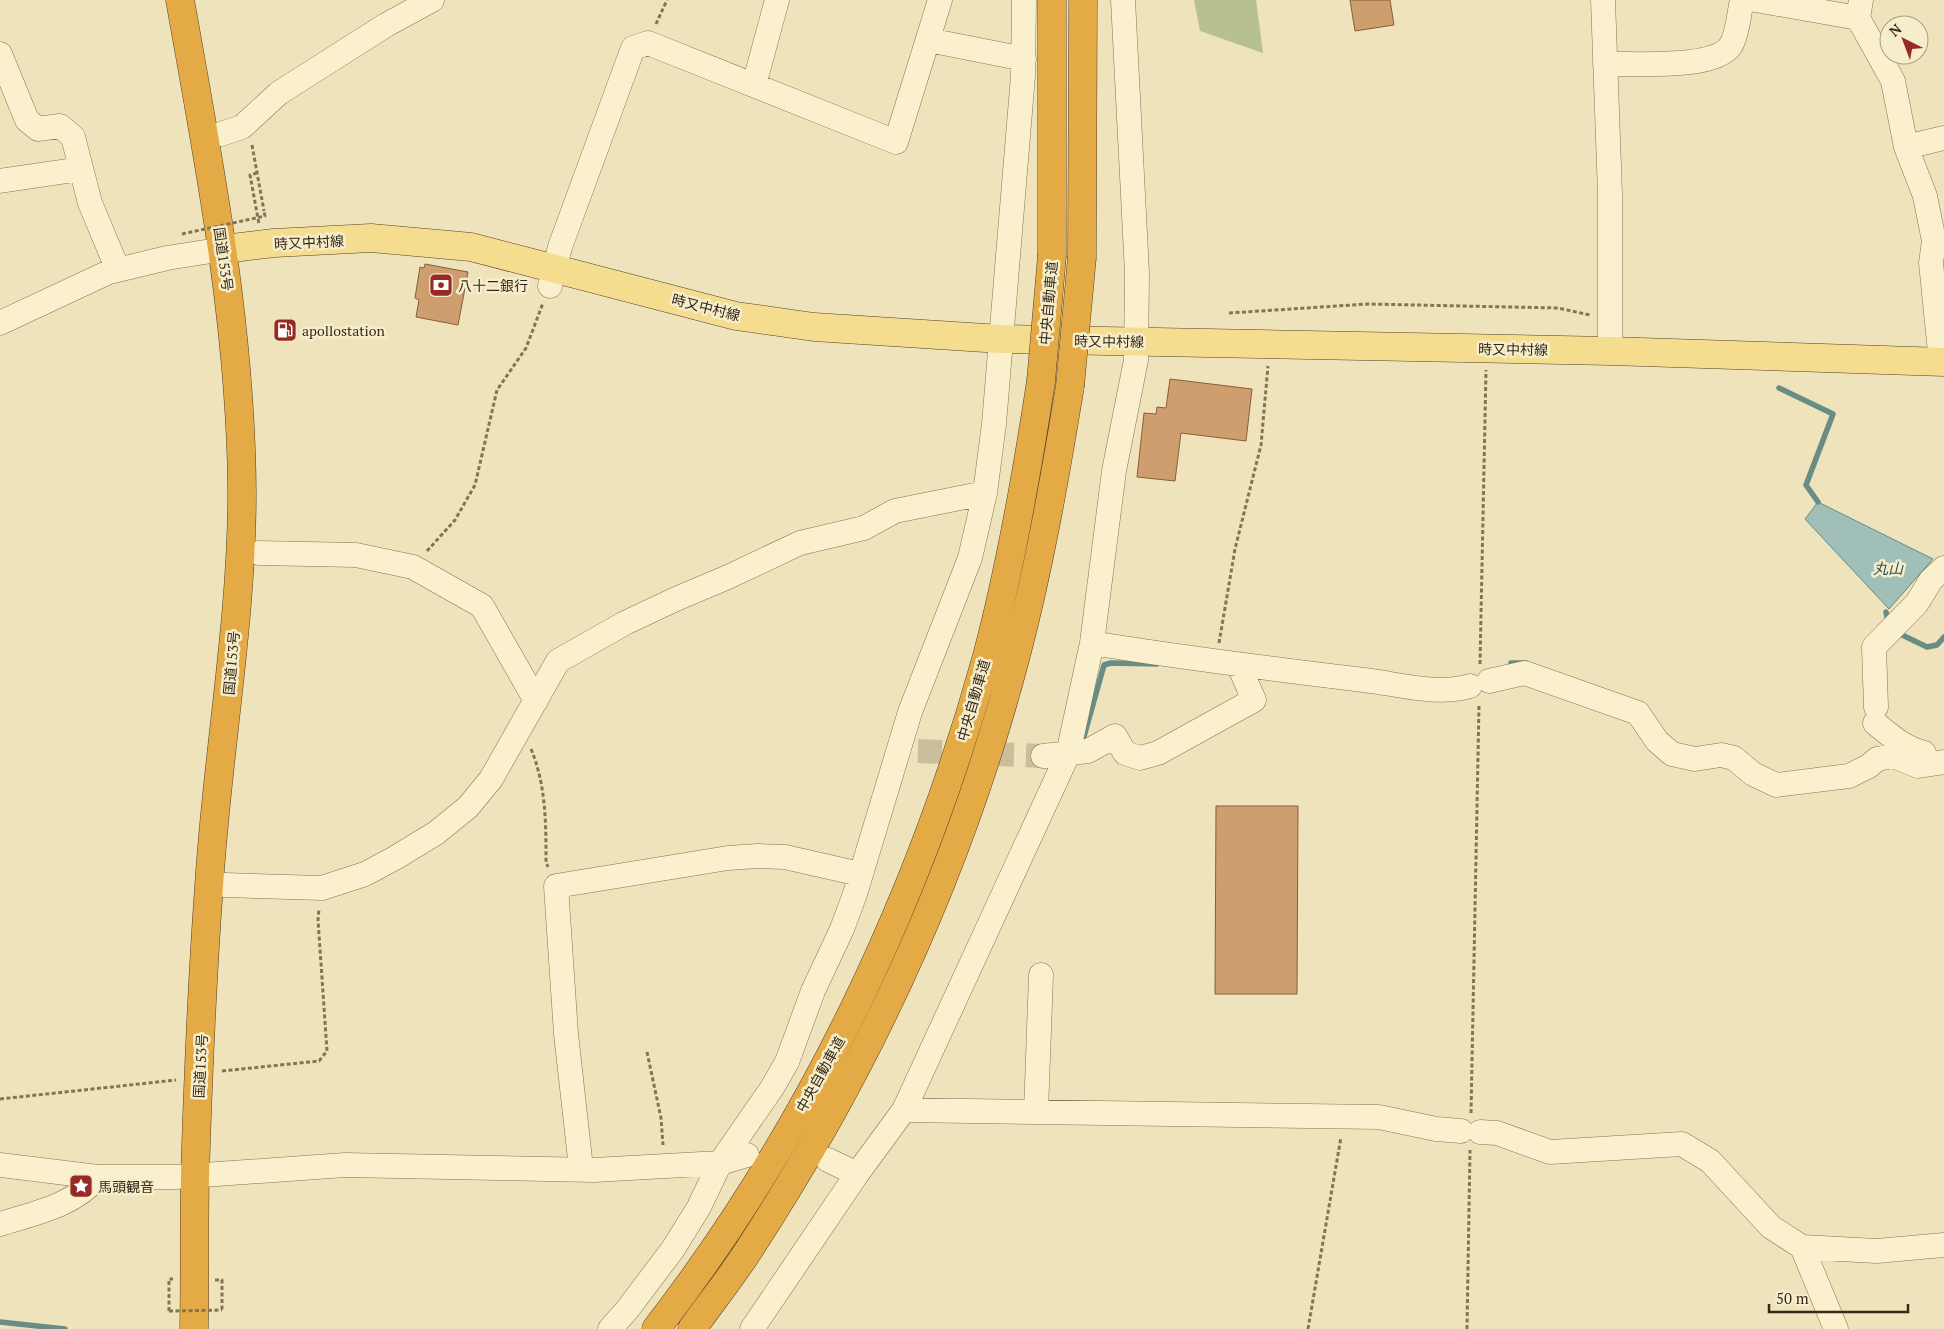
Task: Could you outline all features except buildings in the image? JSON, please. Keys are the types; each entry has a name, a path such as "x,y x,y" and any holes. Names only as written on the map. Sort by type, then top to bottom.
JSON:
{"highway":[{"name":"国道153号","path":"180,0 224,249 240,427 241,552 209,884 195,1176 194,1326"},
{"name":"中央自動車道","path":"656,1329 726,1232 786,1135 836,1046 890,934 926,845 951,774 987,654 1026,479 1041,380 1052,255 1052,0"},
{"name":"中央自動車道","path":"692,1329 751,1247 812,1149 863,1057 908,963 951,854 989,746 1015,660 1036,577 1070,386 1082,256 1083,0"}],"main road":[{"name":"時又中村線","path":"224,249 274,243 371,238 471,247 553,277 736,316 814,326 1001,339 1610,351 1942,362"}],"street":[{"path":"222,134 242,127 279,94 386,25 432,0"},
{"path":"754,85 777,0"},
{"path":"553,277 564,238 633,48 648,43 896,142 940,0"},
{"path":"610,1329 627,1310 673,1249 699,1207 720,1163 772,1088 787,1062 813,991 842,930 860,874 908,751 910,712 970,558 985,493 994,424 1024,59 1024,0"},
{"path":"752,1329 857,1174 904,1110 1068,754 1092,644 1114,471 1136,360 1137,273 1123,0"},
{"path":"1603,0 1610,194 1610,351"},
{"path":"1606,64 1703,62 1726,52 1732,44 1742,0"},
{"path":"1756,0 1859,9 1893,80 1906,147 1925,196 1934,241 1931,263 1942,362"},
{"path":"928,40 1024,59"},
{"path":"0,54 27,120 38,129 60,126 73,137 90,203 118,270"},
{"path":"1906,147 1944,138"},
{"path":"0,181 81,169"},
{"path":"0,323 118,270 167,258 224,249"},
{"path":"225,885 322,888 365,874 436,833 468,807 491,779 558,661 625,623 800,543 864,528 895,511 985,493"},
{"path":"259,553 356,555 414,567 482,606 536,701"},
{"path":"1944,568 1932,580 1918,603 1874,647 1875,715 1896,740 1911,749 1944,762"},
{"path":"1092,644 1216,663 1367,680 1422,690 1480,686 1525,672 1638,713 1657,741 1672,754 1695,759 1721,755 1734,758 1753,774 1776,785 1850,776 1869,766 1877,759 1893,756 1918,766 1944,762"},
{"path":"1043,756 1088,751 1115,736 1125,753 1140,758 1158,753 1254,700 1239,666"},
{"path":"581,1168 566,1034 556,886 728,858 758,856 785,858 860,874"},
{"path":"1036,1112 1041,975"},
{"path":"904,1110 1379,1117 1436,1129 1497,1134 1550,1152 1682,1144 1710,1161 1771,1227 1802,1247 1877,1251 1944,1245"},
{"path":"0,1165 98,1177 195,1176 345,1165 581,1168 594,1170 720,1163 747,1155"},
{"path":"828,1160 857,1174"},
{"path":"0,1224 45,1211 67,1201 88,1188 98,1177"},
{"path":"1802,1247 1836,1329"}],"path":[{"path":"648,43 667,0"},
{"path":"182,234 265,216 252,140"},
{"path":"257,173 250,175 260,225"},
{"path":"414,567 455,520 475,485 497,390 526,348 553,277"},
{"path":"1229,313 1377,304 1558,308 1609,319"},
{"path":"1216,663 1235,549 1261,445 1268,360"},
{"path":"1467,1329 1486,365"},
{"path":"522,726 540,778 545,806 546,862 556,886"},
{"path":"214,1071 319,1061 327,1051 318,920 322,888"},
{"path":"647,1052 661,1118 664,1166"},
{"path":"0,1099 177,1080"},
{"path":"1308,1329 1342,1131 1340,1117"},
{"path":"169,1311 222,1310"}],"green space":[{"path":"1194,0 1256,0 1263,53 1200,31"}],"water":[{"name":"丸山","path":"1818,502 1933,559 1889,609 1805,519"}],"waterway":[{"path":"1779,388 1833,414 1806,485 1818,502"},
{"path":"1886,612 1888,622"},
{"path":"1896,632 1927,647 1937,645 1944,637"},
{"path":"1083,740 1104,665 1111,663 1157,664"},
{"path":"1511,663 1526,663"},
{"path":"0,1322 65,1329"}],"tunnel":[{"path":"918,751 1043,756"}],"place":[{"name":"八十二銀行","path":"441,285"},
{"name":"apollostation","path":"285,330"},
{"name":"馬頭観音","path":"81,1186"}]}
